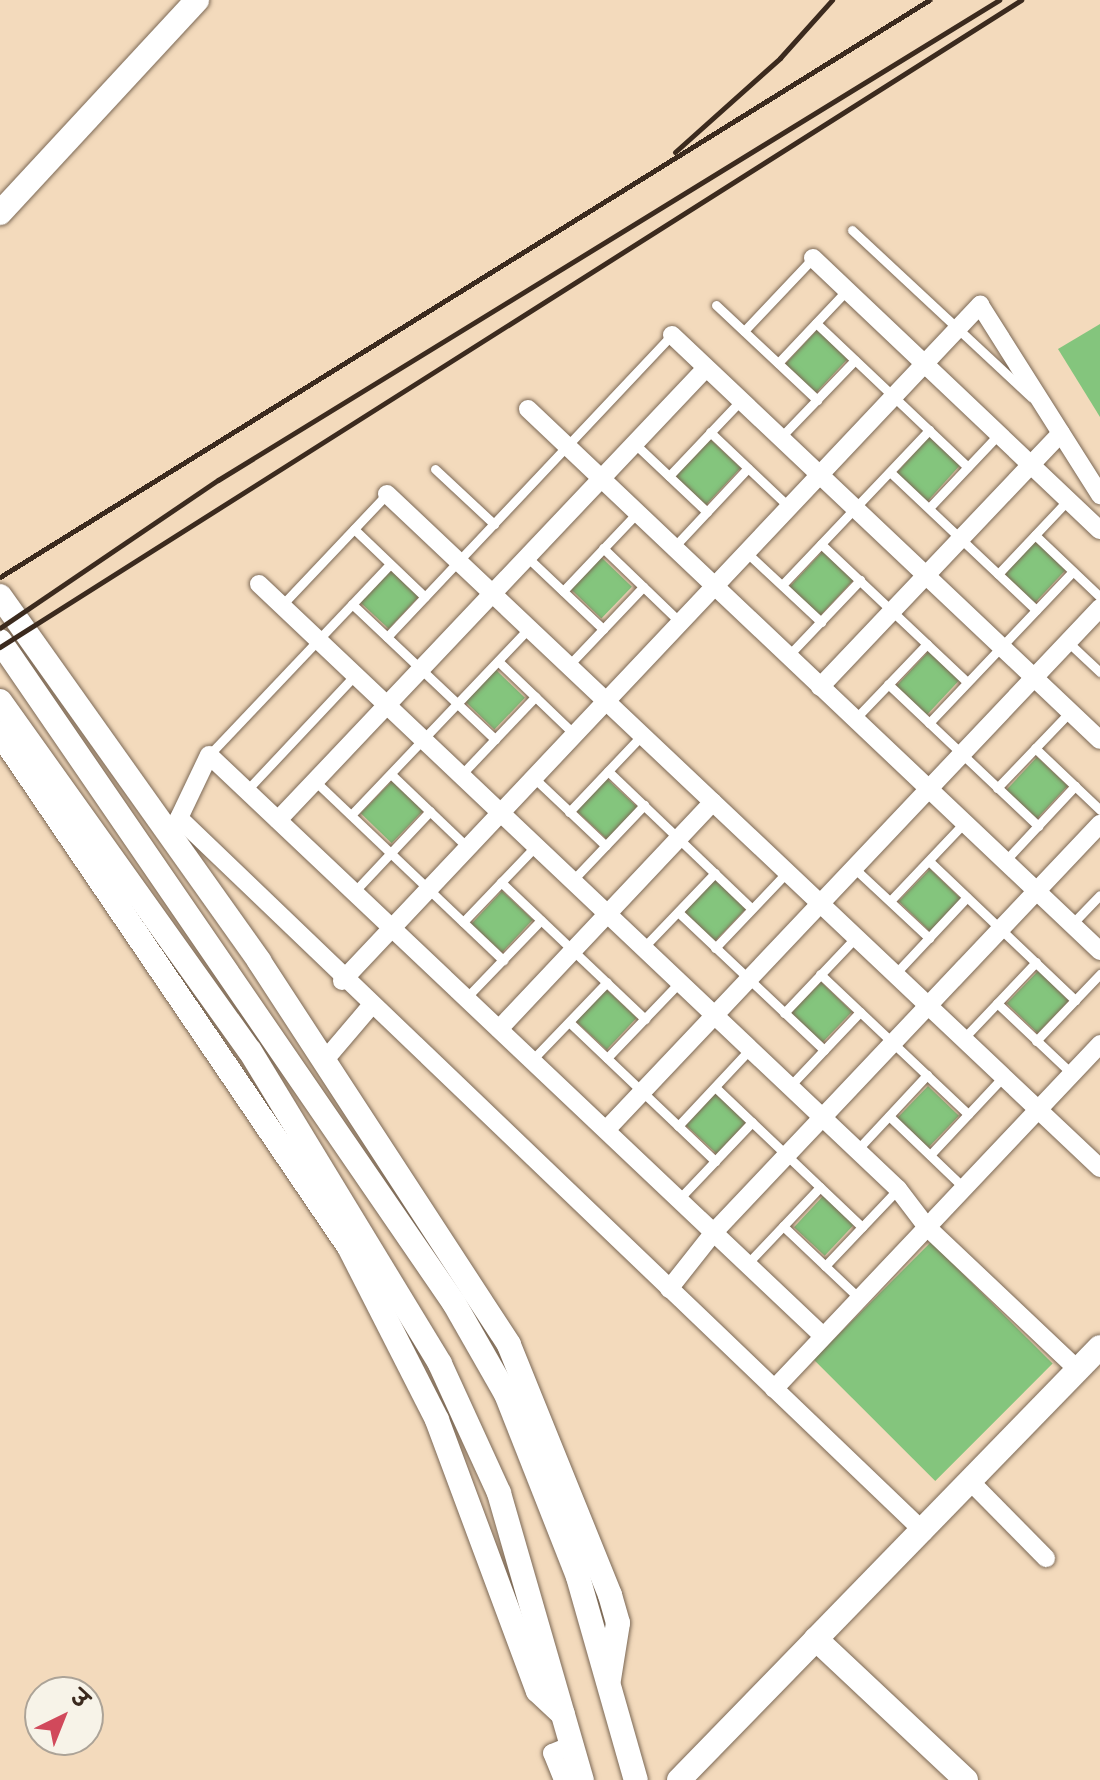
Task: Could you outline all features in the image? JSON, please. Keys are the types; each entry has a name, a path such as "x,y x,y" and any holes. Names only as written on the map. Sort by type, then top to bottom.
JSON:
{"street":[{"path":"0,213 197,0"},
{"path":"813,258 1100,530"},
{"path":"342,981 980,305 1100,495"},
{"path":"672,335 1100,740"},
{"path":"278,820 706,368"},
{"path":"528,409 1100,951"},
{"path":"820,687 1061,433"},
{"path":"387,494 1100,1168"},
{"path":"259,584 898,1189 927,1227 1078,1370"},
{"path":"0,596 324,1061 530,1384 618,1623 608,1683"},
{"path":"606,1130 1100,609"},
{"path":"0,641 454,1303 506,1394 578,1577 636,1780"},
{"path":"0,701 250,1051 440,1364 499,1493 582,1780"},
{"path":"0,733 349,1247 437,1420 538,1691 563,1714"},
{"path":"823,1336 209,755 179,818 342,981 924,1532"},
{"path":"499,1029 713,802"},
{"path":"669,1289 714,1232 1100,824"},
{"path":"324,1061 370,1007"},
{"path":"774,1389 1100,1044"},
{"path":"679,1780 924,1532 1100,1347"},
{"path":"971,1482 1046,1558"},
{"path":"816,1639 966,1780"},
{"path":"563,1780 552,1753 572,1745"}],"lane":[{"path":"852,230 1049,414"},
{"path":"744,331 813,258"},
{"path":"778,363 847,290"},
{"path":"716,305 817,400"},
{"path":"816,323 968,467"},
{"path":"387,637 672,335"},
{"path":"780,438 855,360"},
{"path":"669,476 741,400"},
{"path":"782,585 929,430"},
{"path":"710,432 789,507"},
{"path":"929,508 999,434"},
{"path":"635,444 707,512"},
{"path":"673,547 748,468"},
{"path":"435,469 494,524"},
{"path":"890,472 1036,610"},
{"path":"282,605 387,494"},
{"path":"998,574 1068,500"},
{"path":"563,591 637,513"},
{"path":"354,529 425,597"},
{"path":"1035,535 1100,597"},
{"path":"821,544 967,682"},
{"path":"603,548 680,622"},
{"path":"746,552 821,622"},
{"path":"527,557 603,629"},
{"path":"209,755 390,564"},
{"path":"929,723 1073,571"},
{"path":"788,656 860,580"},
{"path":"569,665 643,587"},
{"path":"352,604 495,739"},
{"path":"351,815 529,628"},
{"path":"1068,642 1100,672"},
{"path":"855,719 927,644"},
{"path":"498,661 574,734"},
{"path":"247,790 355,675"},
{"path":"888,684 1038,826"},
{"path":"461,775 535,697"},
{"path":"997,788 1070,712"},
{"path":"569,812 642,735"},
{"path":"1035,748 1100,810"},
{"path":"608,771 752,909"},
{"path":"391,774 467,847"},
{"path":"533,777 606,846"},
{"path":"315,781 503,960"},
{"path":"1005,861 1075,786"},
{"path":"572,881 644,805"},
{"path":"354,892 430,811"},
{"path":"890,901 964,823"},
{"path":"463,922 536,846"},
{"path":"929,861 1075,1000"},
{"path":"854,868 929,938"},
{"path":"715,948 787,872"},
{"path":"643,948 715,873"},
{"path":"501,882 645,1019"},
{"path":"1072,925 1100,895"},
{"path":"895,974 967,897"},
{"path":"678,912 824,1050"},
{"path":"466,998 541,920"},
{"path":"784,1013 856,937"},
{"path":"963,1039 1036,962"},
{"path":"820,974 968,1114"},
{"path":"1036,1041 1100,974"},
{"path":"532,1060 607,982"},
{"path":"607,1058 680,982"},
{"path":"997,1003 1072,1074"},
{"path":"790,1086 860,1012"},
{"path":"569,1022 715,1161"},
{"path":"678,1126 750,1049"},
{"path":"857,1150 927,1075"},
{"path":"930,1155 1003,1077"},
{"path":"715,1087 862,1227"},
{"path":"889,1116 964,1188"},
{"path":"679,1199 752,1122"},
{"path":"747,1264 820,1187"},
{"path":"825,1266 898,1189"},
{"path":"783,1226 859,1298"}],"green space":[{"path":"1100,324 1100,417 1058,349"},
{"path":"818,329 849,358 815,394 784,366"},
{"path":"929,437 960,465 927,502 896,474"},
{"path":"710,439 741,468 706,505 675,476"},
{"path":"1037,539 1068,568 1034,604 1003,576"},
{"path":"823,551 854,580 820,616 789,588"},
{"path":"601,557 632,587 601,619 570,589"},
{"path":"388,568 419,597 389,629 358,600"},
{"path":"929,651 960,680 926,716 895,688"},
{"path":"494,668 525,698 494,730 463,700"},
{"path":"1037,757 1068,786 1037,819 1006,790"},
{"path":"606,778 638,808 608,840 576,810"},
{"path":"392,781 423,811 392,843 361,813"},
{"path":"930,869 961,899 930,931 899,901"},
{"path":"715,879 746,909 715,941 684,911"},
{"path":"502,891 533,920 502,953 471,924"},
{"path":"1038,971 1069,1001 1038,1033 1007,1003"},
{"path":"821,982 852,1012 821,1044 790,1014"},
{"path":"606,989 637,1018 607,1050 576,1021"},
{"path":"928,1086 959,1116 928,1148 897,1118"},
{"path":"716,1093 747,1122 717,1154 686,1125"},
{"path":"824,1195 855,1224 825,1256 794,1227"},
{"path":"931,1242 1053,1364 935,1481 814,1359"}],"railway":[{"path":"675,152 780,58 832,0"},
{"path":"0,577 929,0"},
{"path":"0,628 218,480 999,0"},
{"path":"0,647 1021,0"}]}
